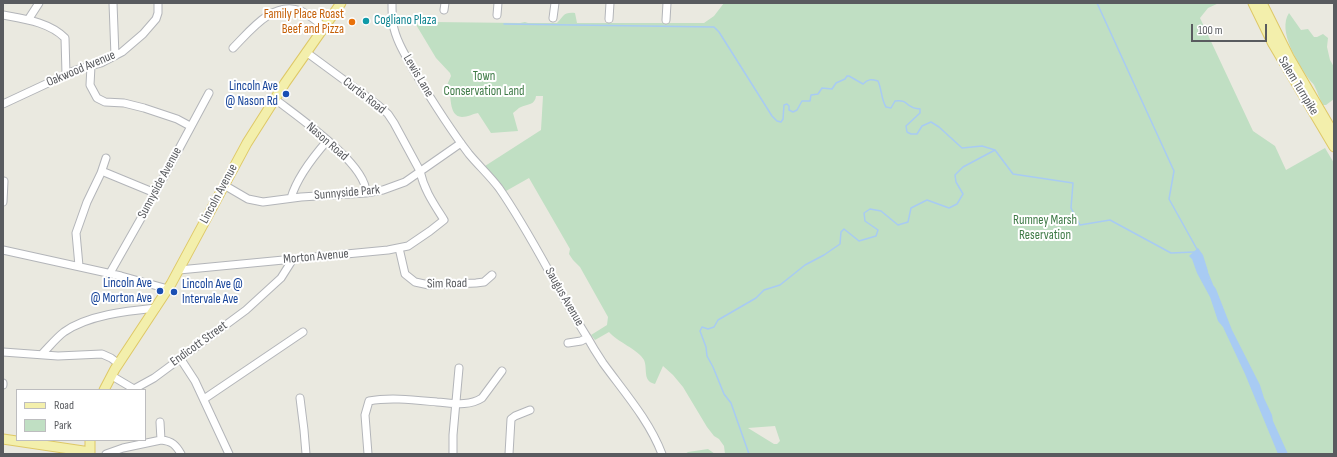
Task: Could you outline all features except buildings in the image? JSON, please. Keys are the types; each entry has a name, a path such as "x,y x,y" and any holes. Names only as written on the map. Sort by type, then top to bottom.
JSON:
{"main road":[{"name":"Lincoln Avenue","path":"105,389 119,364 168,289 247,143 306,52 341,3"},
{"name":"Salem Turnpike","path":"1253,3 1273,44 1334,147"},
{"name":"Salem Turnpike","path":"1262,3 1292,62 1334,134"},
{"path":"3,439 90,453 90,441"}],"street":[{"path":"28,20 40,3"},
{"path":"113,3 115,56"},
{"name":"Oakwood Avenue","path":"3,104 66,74 101,63 115,56 144,34 158,13 158,3"},
{"name":"Lewis Lane","path":"392,3 393,25 401,48 425,90 461,143"},
{"path":"497,15 498,3"},
{"path":"553,18 555,3"},
{"path":"609,19 610,3"},
{"path":"666,20 667,3"},
{"path":"234,48 265,16 277,10 293,8 324,27"},
{"path":"3,16 28,20 60,33 65,38 66,74"},
{"name":"Curtis Road","path":"306,52 388,114 420,171 427,193 444,220"},
{"path":"91,66 90,85 97,98 104,102 124,103 144,108 177,119 190,126"},
{"name":"Sunnyside Avenue","path":"110,273 155,193 208,93"},
{"name":"Nason Road","path":"275,99 348,160 362,178 366,187 366,193"},
{"path":"291,198 294,188 304,172 327,141"},
{"name":"Sunnyside Park","path":"224,185 248,199 263,202 291,198 366,193 390,189 405,182 461,143"},
{"name":"Saugus Avenue","path":"461,143 498,186 511,205 587,338 656,440 662,454"},
{"path":"79,266 76,233 87,202 101,173 106,158"},
{"path":"101,173 104,172 155,193"},
{"path":"3,202 4,181"},
{"name":"Morton Avenue","path":"179,270 399,248 408,246 444,220"},
{"name":"Sim Road","path":"399,248 405,274 419,284 429,285 484,282 492,274"},
{"path":"3,250 110,273 168,289"},
{"name":"Endicott Street","path":"112,376 134,389 154,378 246,310 281,278 293,259"},
{"path":"42,354 63,333 80,322 133,310 156,308"},
{"path":"204,399 303,332"},
{"path":"568,343 581,341 587,338"},
{"path":"3,352 58,356 102,354 119,364"},
{"path":"180,358 195,381 229,454"},
{"path":"453,454 453,435 459,368"},
{"path":"368,454 365,415 368,401 382,398 456,405 478,401 482,398 502,371"},
{"path":"300,398 306,454"},
{"path":"509,454 511,419 514,416 530,410"},
{"path":"160,422 161,440"},
{"path":"106,454 123,448 161,440 167,440 176,445 181,454"}],"green space":[{"name":"Rumney Marsh Reservation","path":"724,3 1219,3 1208,8 1200,18 1253,131 1275,146 1286,170 1325,148 1334,163 1334,454 725,454 724,446 707,427 683,387 663,366 655,384 648,380 644,360 637,352 609,332 595,340 591,335 607,325 608,317 580,267 569,254 570,249 529,178 506,191 485,166 541,130 543,96 536,96 533,103 520,107 513,113 518,131 491,133 478,113 464,117 457,116 452,109 447,85 451,76 450,73 436,58 415,23 429,21 557,23 564,15 568,13 575,13 577,23 704,23 714,16","holes":["775,426 780,441 777,444 774,444 748,428"]},
{"path":"1289,13 1301,30 1308,29 1314,37 1323,34 1328,38 1327,47 1330,60 1334,67 1334,99 1326,105 1323,105 1314,85 1304,72 1290,47 1286,29 1286,20"},
{"path":"708,449 715,454 685,454 688,452"}],"water":[{"path":"1198,248 1203,255 1209,279 1216,289 1232,330 1260,385 1273,421 1288,454 1278,454 1245,374 1223,327 1218,321 1210,297 1197,273 1192,259 1189,256"}],"waterway":[{"path":"1097,3 1174,171 1169,199 1198,251"},
{"path":"504,24 714,27 719,32 772,116 777,121 781,122 783,119 784,105 787,104 789,106 789,110 793,112 797,110 802,101 810,101 811,95 818,94 822,88 832,89 836,83 849,76 863,84 870,80 878,81 886,107 891,108 895,101 899,101 904,102 914,108 920,109 920,113 906,126 907,132 917,134 922,126 931,122 939,127 962,148 982,146 995,150"},
{"path":"749,454 731,403 724,394 707,356 706,347 700,331 702,327 708,329 714,327 718,320 756,298 764,290 780,285 805,265 824,255 840,244 841,232 844,229 859,241 876,236 878,230 865,221 864,213 870,209 881,211 898,225 908,222 911,208 927,200 949,208 957,204 963,194 956,182 955,175 963,167 995,150 1013,174 1073,183 1071,208 1080,225 1110,220 1171,253 1194,252"},
{"path":"1208,274 1212,284"}],"place":[{"name":"Cogliano Plaza","path":"366,21"},
{"name":"Family Place Roast Beef and Pizza","path":"352,22"},
{"name":"Lincoln Ave @ Nason Rd","path":"286,94"},
{"name":"Lincoln Ave @ Morton Ave","path":"160,291"},
{"name":"Lincoln Ave @ Intervale Ave","path":"174,292"}],"park label":[{"name":"Town Conservation Land","path":"484,84"}]}
